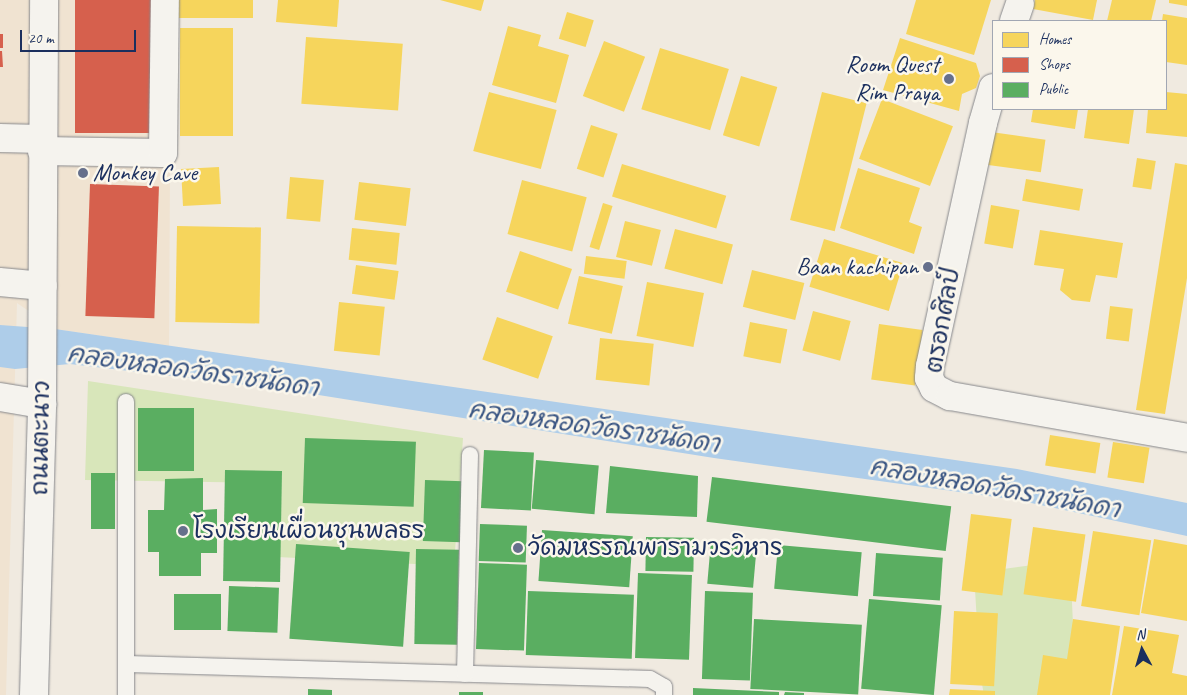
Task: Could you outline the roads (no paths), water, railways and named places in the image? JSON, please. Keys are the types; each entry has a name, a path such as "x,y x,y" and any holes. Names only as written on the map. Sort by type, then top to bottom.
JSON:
{"street":[{"name":"ถนนตะนาว","path":"34,695 44,324 42,145 44,0"},
{"path":"0,138 42,145 164,153 165,0"},
{"name":"ตรอกศิลป์","path":"992,92 983,123 930,366 929,378 934,388 950,396 1187,438"},
{"path":"0,282 43,286"},
{"path":"0,397 42,392"}],"lane":[{"path":"126,402 126,695"},
{"path":"465,674 470,455"},
{"path":"127,664 650,679 664,687 664,695"}],"water":[{"name":"คลองหลอดวัดราชนัดดา","path":"0,325 55,329 1017,469 1187,503 1187,536 1017,500 714,458 281,389 70,364 15,369 0,367"}],"place":[{"name":"Room Quest Rim Praya","path":"949,79"},
{"name":"Monkey Cave","path":"83,173"},
{"name":"Baan kachipan","path":"928,267"},
{"name":"โรงเรียนเผื่อนชุนพลธร","path":"183,531"},
{"name":"วัดมหรรณพารามวรวิหาร","path":"518,548"}]}
